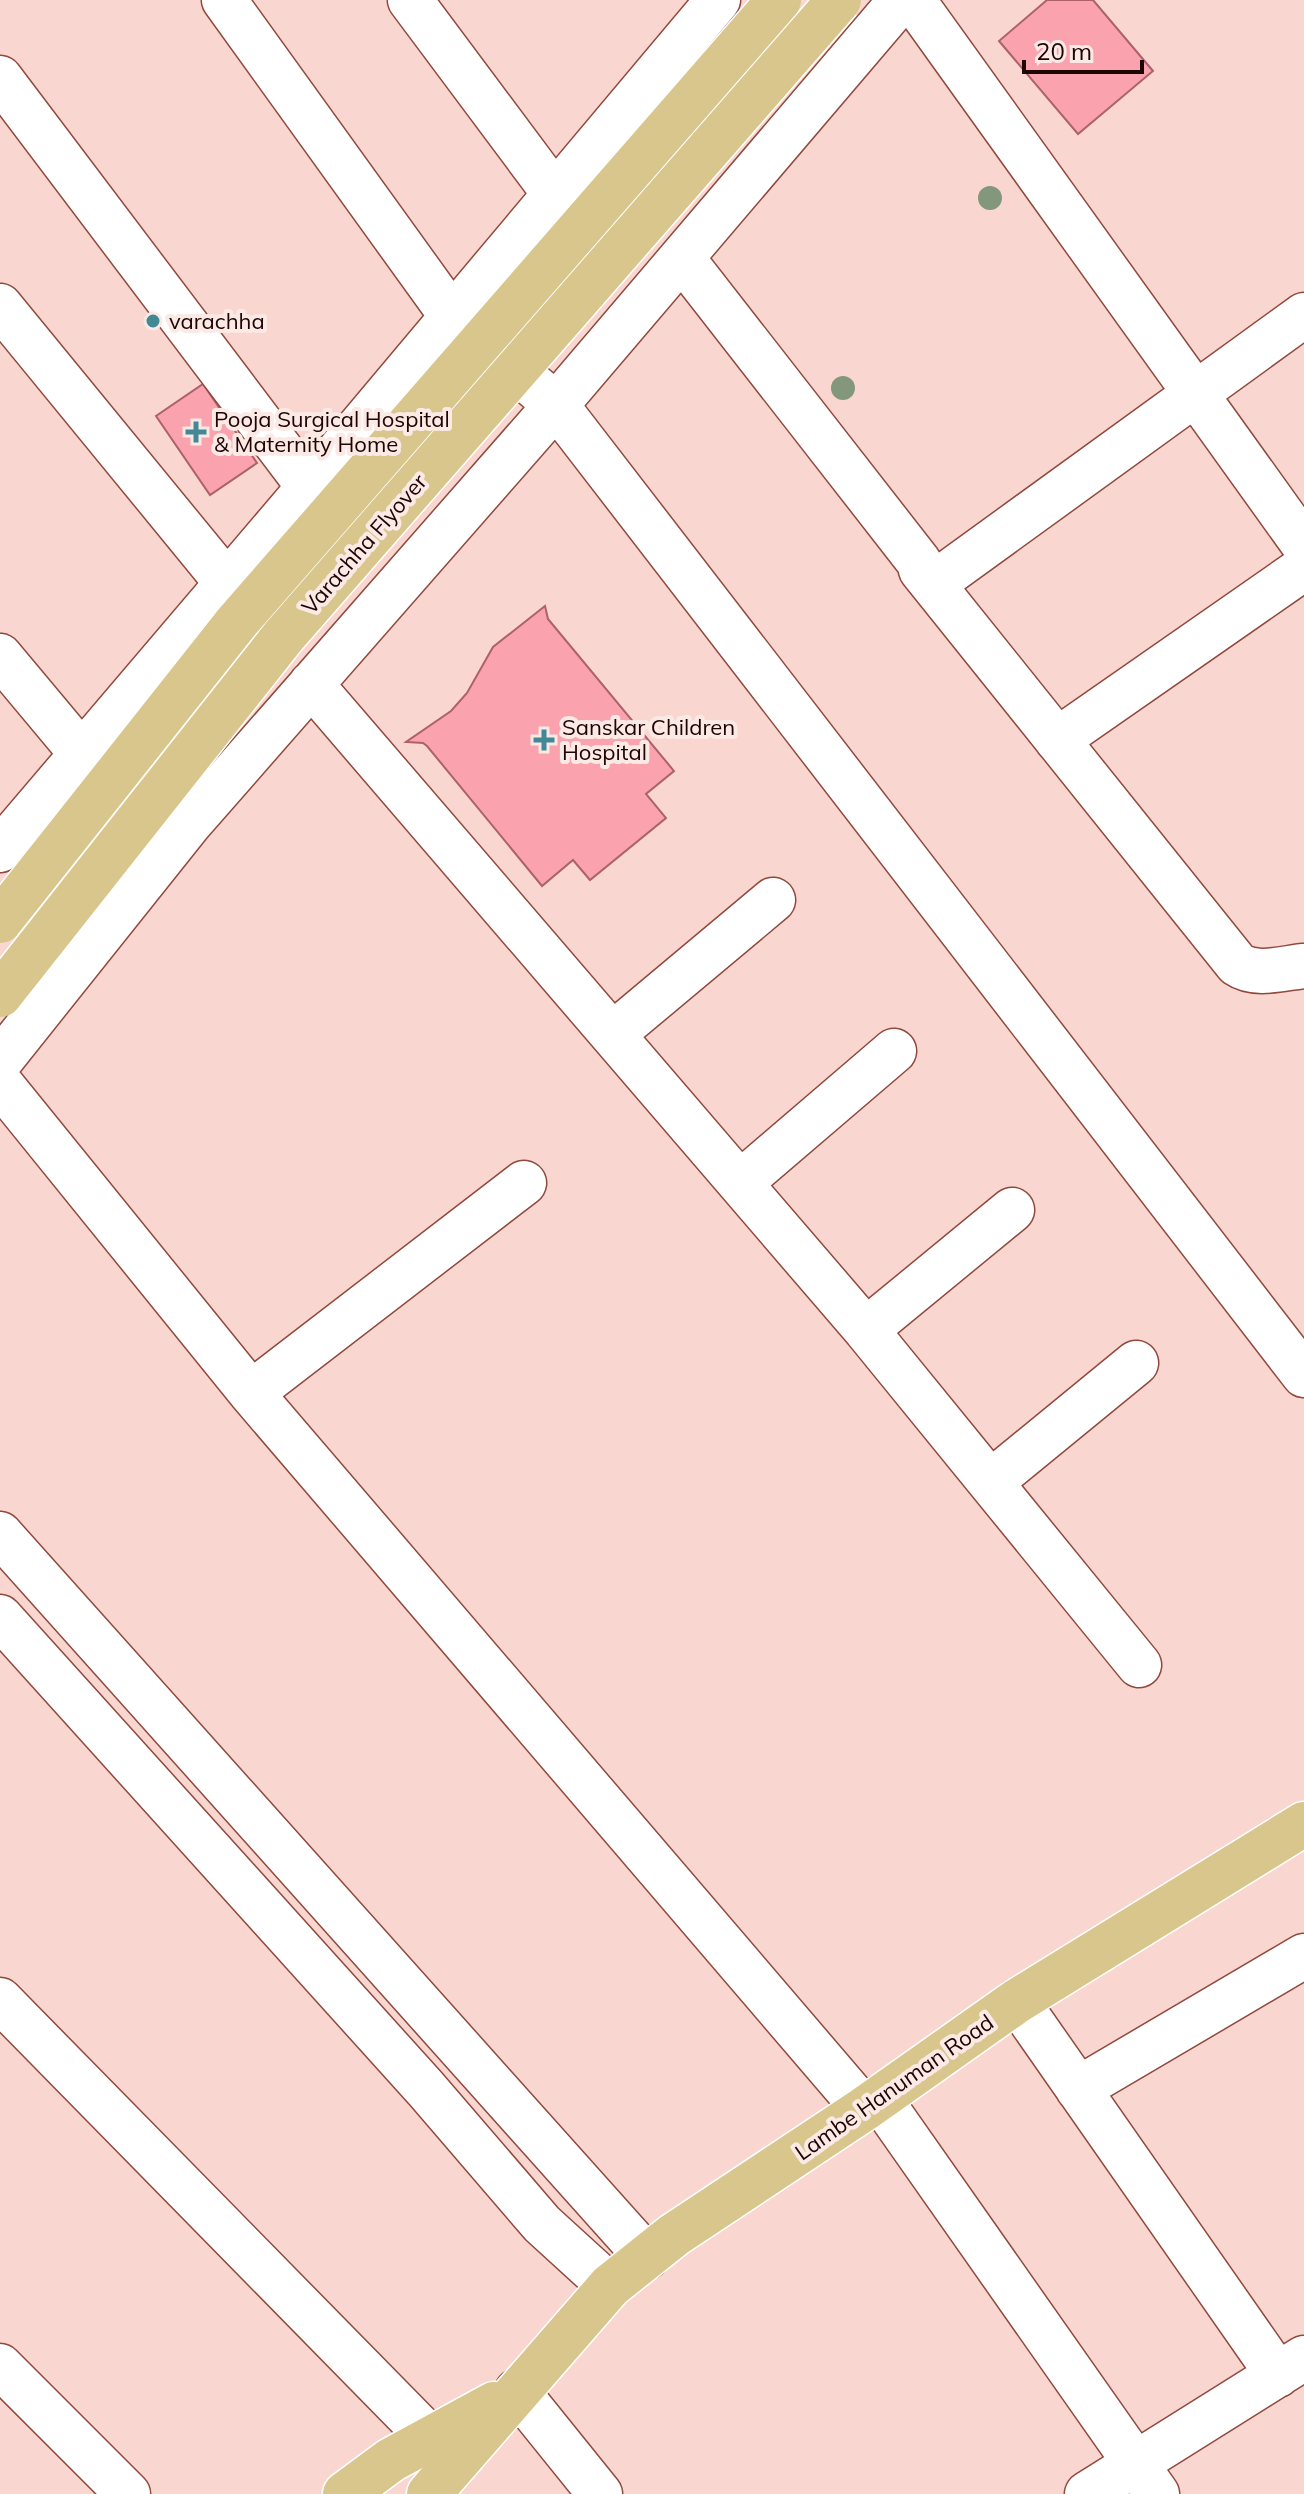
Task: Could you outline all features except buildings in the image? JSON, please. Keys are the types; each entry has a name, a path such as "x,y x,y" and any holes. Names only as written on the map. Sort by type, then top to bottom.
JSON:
{"main road":[{"name":"Varachha Flyover","path":"0,921 236,623 779,0"},
{"name":"Varachha Flyover","path":"0,995 283,637 839,0"},
{"name":"Lambe Hanuman Road","path":"429,2494 610,2286 674,2235 872,2103 1017,2001 1304,1824"},
{"name":"Lambe Hanuman Road","path":"345,2494 391,2460 517,2391"}],"street":[{"path":"224,0 451,315 556,405 1304,1375"},
{"path":"410,0 554,193"},
{"path":"0,850 718,0"},
{"path":"0,1061 189,824 556,405 901,0"},
{"path":"913,0 1304,545"},
{"path":"0,78 309,487"},
{"path":"682,258 919,562 921,570 1237,964 1258,972 1304,966"},
{"path":"0,306 227,583"},
{"path":"933,584 1304,315"},
{"path":"1057,740 1304,568"},
{"path":"0,656 82,754"},
{"path":"311,684 866,1330 1139,1665"},
{"path":"613,1034 773,900"},
{"path":"740,1183 894,1051"},
{"path":"0,1083 251,1393 872,2103 1146,2478"},
{"path":"251,1393 524,1183"},
{"path":"866,1330 1012,1210"},
{"path":"992,1481 1136,1363"},
{"path":"0,1534 647,2257"},
{"path":"0,1617 426,2089 542,2224 610,2286"},
{"path":"1078,2089 1304,1956"},
{"path":"0,2000 431,2439"},
{"path":"1017,2001 1078,2089 1291,2366 1146,2478 1087,2494"},
{"path":"0,2366 128,2494"},
{"path":"517,2391 600,2494"}],"place":[{"name":"varachha","path":"153,321"},
{"name":"Pooja Surgical Hospital & Maternity Home","path":"196,432"},
{"name":"Sanskar Children Hospital","path":"544,740"}]}
